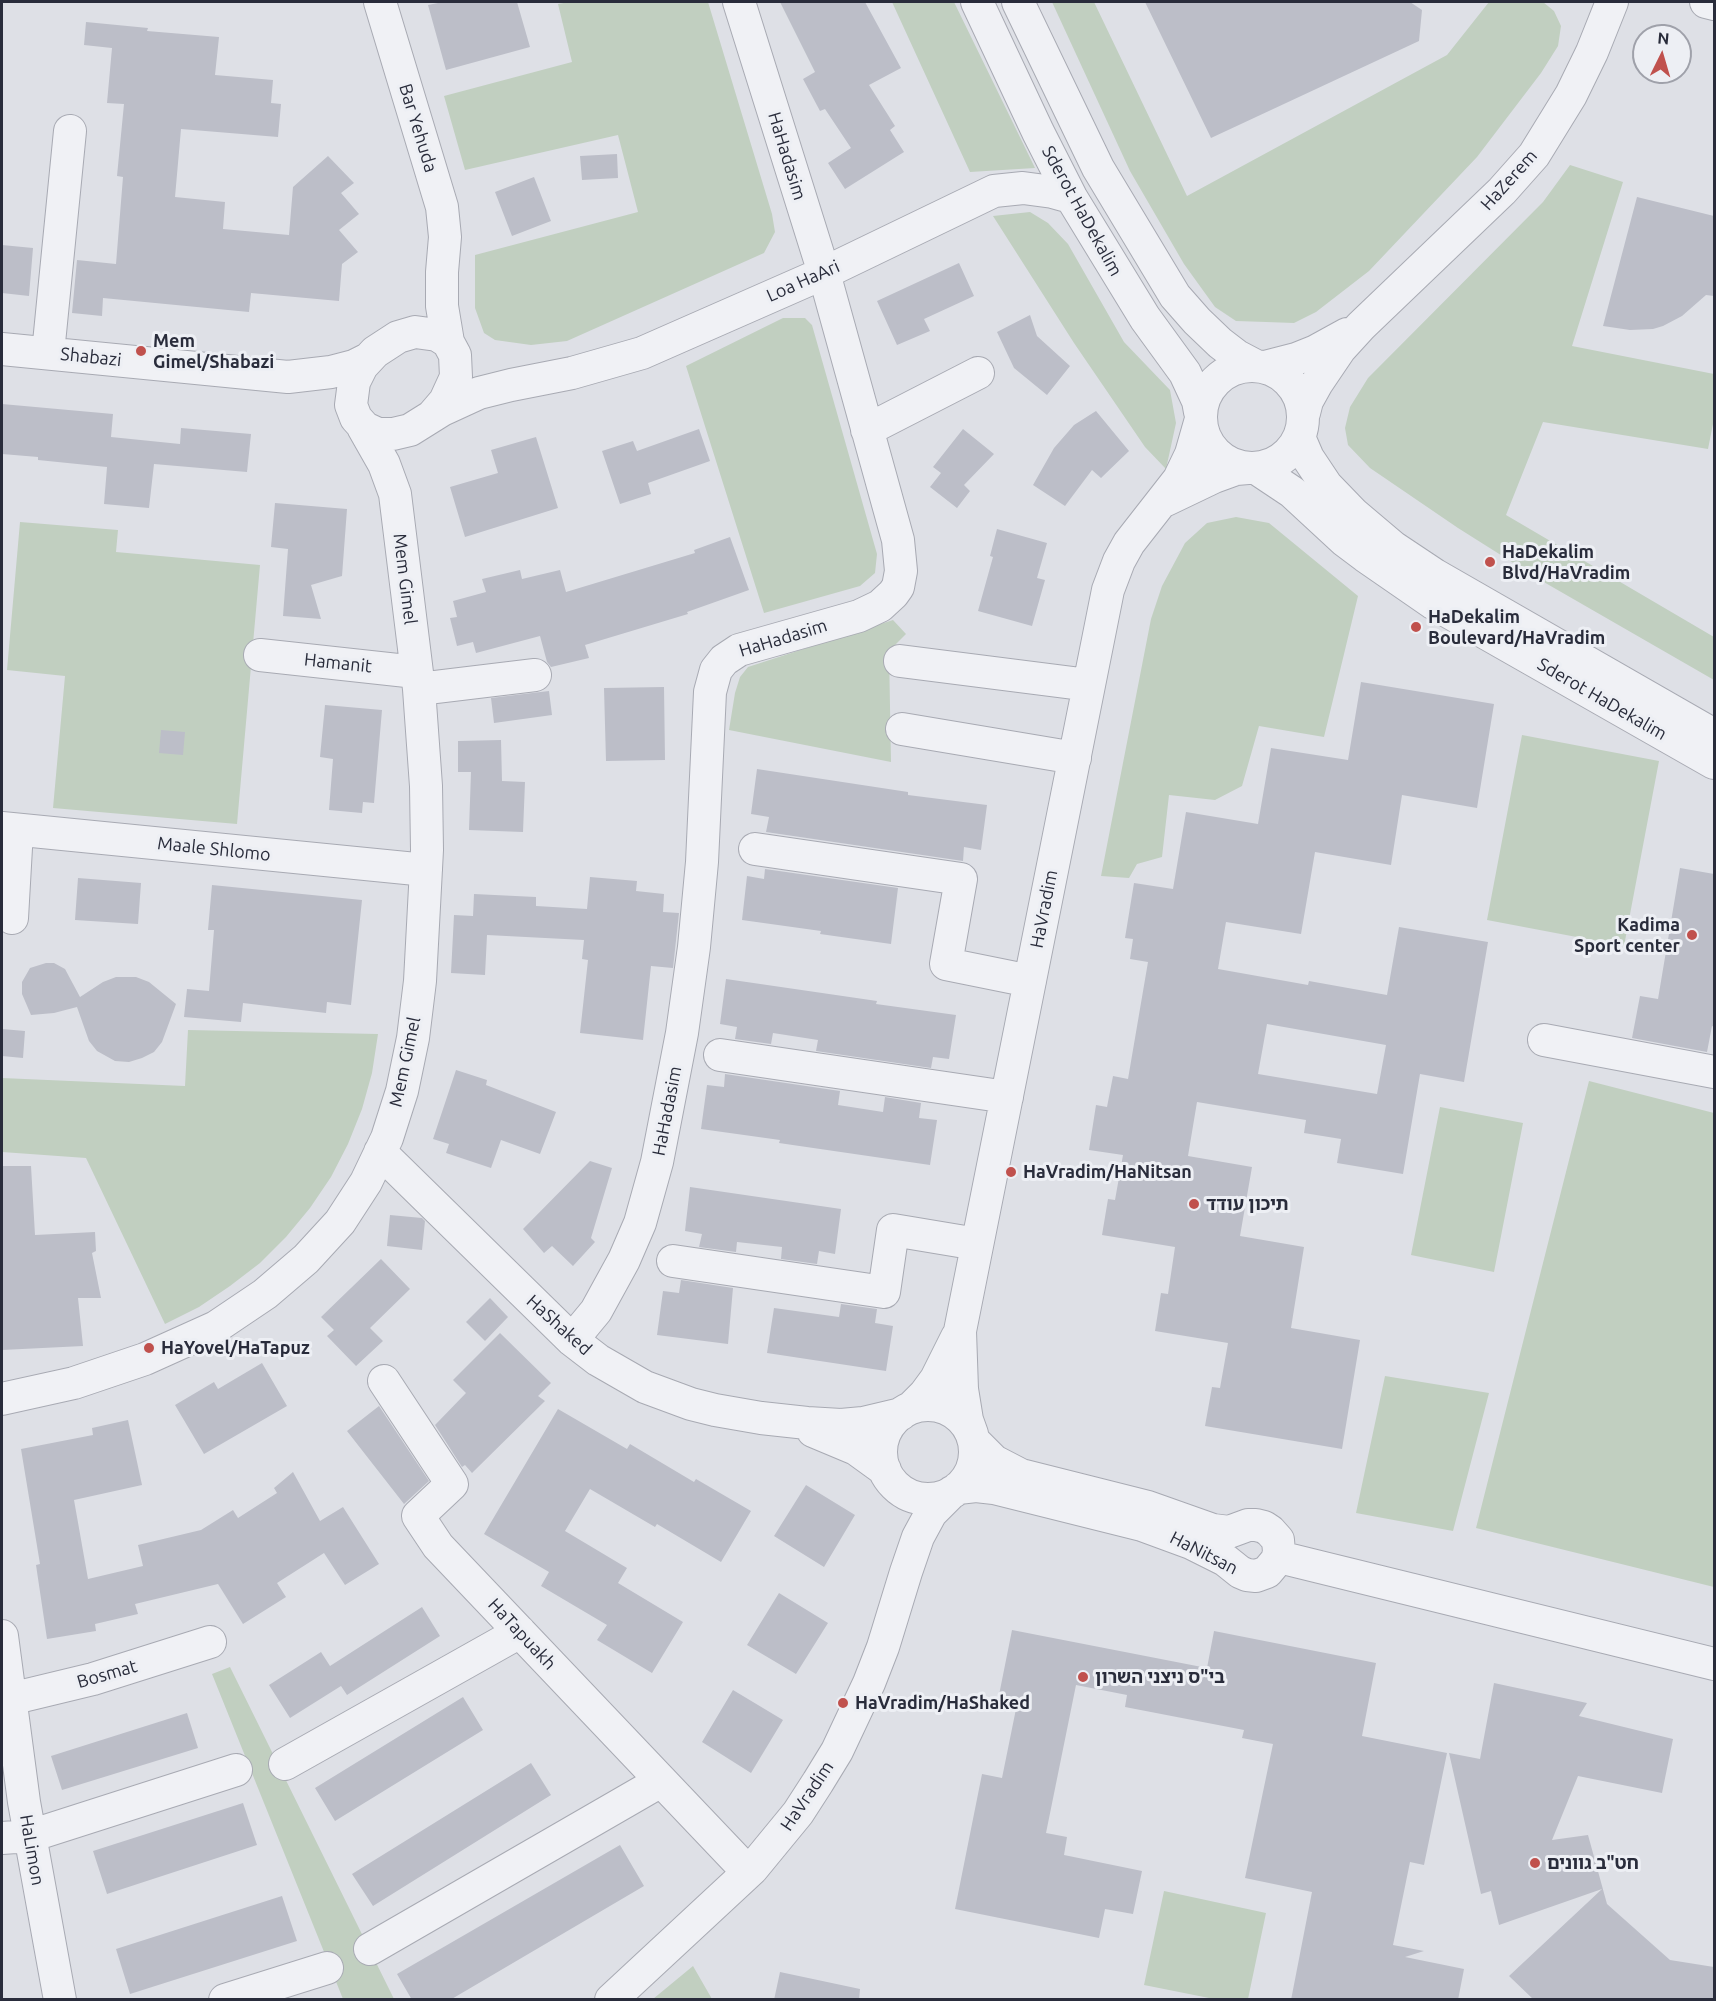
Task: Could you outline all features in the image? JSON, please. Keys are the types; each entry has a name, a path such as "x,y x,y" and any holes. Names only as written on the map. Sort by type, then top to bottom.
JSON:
{"street":[{"name":"Bar Yehuda","path":"381,2 442,207 445,232 442,306 450,345"},
{"name":"HaHadasim","path":"572,1340 596,1311 624,1260 640,1223 657,1162 682,1033 694,947 702,862 710,692 716,670 724,660 739,650 870,611 893,594 900,579 902,562 898,540 824,273 739,2"},
{"name":"Sderot HaDekalim","path":"977,2 1071,197 1145,318 1185,373 1198,401 1200,415"},
{"name":"Sderot HaDekalim","path":"1018,2 1098,168 1175,296 1220,343 1237,356 1261,366"},
{"name":"HaZerem","path":"1302,425 1312,392 1328,365 1361,326 1502,191 1534,155 1571,95 1595,44 1611,2"},
{"path":"1706,2 1714,4"},
{"path":"48,353 70,131"},
{"name":"Loa HaAri","path":"425,420 480,393 583,370 642,352 824,273 994,191 1023,188 1071,197"},
{"name":"Bar Yehuda","path":"398,337 412,326 426,304 437,280 444,256"},
{"name":"HaZerem","path":"1261,366 1286,363 1316,351 1361,326"},
{"path":"415,332 437,335 450,345 456,362 456,377 446,401 425,420 401,433 385,435 371,432 359,423 351,405 352,390 358,374 368,359 382,346 398,337 415,332"},
{"name":"Loa HaAri","path":"450,345 489,371 514,379 532,381"},
{"name":"Shabazi","path":"2,349 288,377 331,372 354,366 368,359"},
{"path":"1261,366 1280,374 1292,383 1300,397 1302,425 1291,451 1279,461 1252,468 1231,464 1218,455 1204,436 1200,415 1208,389 1219,377 1240,367 1261,366"},
{"path":"867,430 978,373"},
{"name":"Shabazi","path":"288,377 324,392 343,406 359,423"},
{"name":"HaVradim","path":"906,1411 925,1394 941,1372 960,1331 1108,590 1124,552 1141,526 1179,479 1188,462 1200,415"},
{"name":"Mem Gimel","path":"396,501 410,438 425,420"},
{"name":"Mem Gimel","path":"2,1400 74,1383 145,1359 216,1327 265,1294 306,1259 340,1222 366,1182 387,1138 402,1090 413,1038 420,981 426,870 426,786 418,680 396,501 388,472 377,449 359,423"},
{"name":"Sderot HaDekalim","path":"1302,425 1308,458 1326,485 1354,514 1393,547 1435,575 1714,735"},
{"name":"Sderot HaDekalim","path":"1252,468 1292,492 1359,551 1433,603 1714,763"},
{"name":"HaVradim","path":"1162,502 1198,483 1229,471 1252,468"},
{"name":"Hamanit","path":"260,656 418,680 535,675"},
{"path":"900,661 1089,685"},
{"path":"902,729 1074,758"},
{"path":"9,829 12,918"},
{"name":"Maale Shlomo","path":"9,829 426,870"},
{"path":"754,849 961,879 946,964 1030,981"},
{"path":"1545,1040 1714,1072"},
{"path":"720,1054 1007,1097"},
{"name":"HaShaked","path":"380,1152 572,1340 622,1375 668,1396 715,1410 784,1421 852,1425 873,1422 906,1411"},
{"path":"673,1262 884,1292 893,1230 977,1244"},
{"name":"HaVradim","path":"960,1331 963,1389 967,1420 973,1438"},
{"name":"HaTapuakh","path":"384,1381 452,1484 418,1516 438,1546 748,1872"},
{"path":"924,1405 947,1409 964,1422 973,1438 975,1456 971,1470 955,1490 939,1497 924,1498 909,1495 891,1478 881,1455 888,1427 906,1411 924,1405"},
{"name":"HaShaked","path":"784,1421 846,1444 873,1460 891,1478"},
{"name":"HaNitsan","path":"955,1490 976,1486 994,1488 1142,1525 1191,1543 1251,1576 1267,1572 1279,1557 1278,1540 1264,1527 1248,1525 1229,1532 1213,1530 1148,1507 1021,1475 994,1461 973,1438"},
{"name":"HaVradim","path":"891,1478 905,1521 906,1572"},
{"name":"HaVradim","path":"611,2000 748,1872 798,1813 837,1751 873,1674 906,1572 926,1521 937,1506 955,1490"},
{"path":"1279,1557 1714,1664"},
{"path":"285,1764 520,1632"},
{"name":"HaLimon","path":"2,1636 16,1837 60,2000"},
{"name":"Bosmat","path":"5,1700 93,1679 210,1642"},
{"path":"16,1837 236,1770"},
{"path":"370,1949 661,1781"},
{"path":"225,2000 327,1968"},
{"name":"HaVradim","path":"598,2000 637,1974"}],"green space":[{"path":"569,2 708,2 772,214 775,232 764,253 567,341 531,345 495,340 484,333 475,308 475,255 638,212 618,135 465,170 444,96 572,62 558,4"},
{"path":"892,2 954,2 1035,168 970,172"},
{"path":"1052,2 1094,2 1187,196 1447,55 1489,2 1543,2 1554,11 1561,26 1558,46 1541,73 1477,157 1369,271 1316,312 1294,323 1236,321 1215,307 1184,264 1130,171"},
{"path":"1570,165 1623,182 1572,346 1714,374 1714,419 1708,449 1543,422 1506,515 1714,637 1714,680 1542,581 1458,528 1370,468 1348,445 1345,428 1350,407 1368,378 1543,202"},
{"path":"1030,212 1048,223 1068,244 1124,342 1170,390 1176,423 1166,469 1145,447 1074,343 993,216"},
{"path":"783,318 805,318 812,325 877,554 875,573 860,586 764,613 686,366"},
{"path":"1236,517 1269,523 1358,596 1324,737 1259,726 1242,786 1215,800 1169,795 1162,857 1137,864 1129,878 1101,876 1151,619 1162,586 1185,543 1207,523"},
{"path":"20,522 118,530 116,552 260,565 237,824 53,808 65,676 7,670"},
{"path":"893,620 906,634 889,651 891,762 729,730 735,693 740,677 748,667"},
{"path":"1522,735 1659,761 1624,946 1487,920"},
{"path":"188,1030 378,1034 372,1073 362,1109 331,1177 310,1208 260,1263 199,1307 165,1324 86,1158 2,1152 2,1078 185,1086"},
{"path":"1589,1081 1714,1113 1714,1587 1476,1528"},
{"path":"1440,1107 1523,1123 1494,1272 1411,1255"},
{"path":"1385,1376 1489,1393 1453,1531 1356,1513"},
{"path":"230,1667 394,1999 343,1999 212,1674"},
{"path":"1164,1891 1266,1913 1248,1999 1214,1999 1144,1985"},
{"path":"693,1966 712,1999 653,1999"}],"building":[{"path":"443,2 517,2 530,47 446,70 428,5"},
{"path":"780,2 865,2 901,68 869,85 895,126 890,130 904,152 845,189 828,163 851,148 825,109 820,111 803,79 815,72"},
{"path":"1145,2 1410,2 1422,10 1419,41 1211,138"},
{"path":"86,22 148,28 147,31 219,37 215,75 273,80 271,103 281,104 278,137 181,129 175,197 225,202 223,229 289,235 293,187 328,156 354,183 341,193 359,214 339,230 358,252 342,264 339,301 251,293 249,312 103,298 102,316 72,313 77,260 116,264 123,177 117,176 124,104 107,103 112,48 84,45"},
{"path":"617,154 618,178 582,180 580,156"},
{"path":"534,177 551,221 512,236 495,192"},
{"path":"1637,197 1714,216 1714,296 1706,295 1682,316 1653,329 1630,330 1603,326"},
{"path":"2,245 33,248 29,296 2,293"},
{"path":"959,263 974,296 924,319 930,331 897,345 877,301"},
{"path":"1030,315 1037,336 1070,366 1047,395 1014,368 997,332"},
{"path":"2,404 113,414 111,437 180,444 181,428 251,434 247,472 154,464 149,508 104,504 107,467 2,454"},
{"path":"1096,411 1129,451 1101,478 1092,470 1065,506 1033,485 1054,448 1074,425"},
{"path":"699,429 710,461 648,483 651,494 620,504 602,451 633,441 637,451"},
{"path":"963,429 994,454 964,485 970,491 957,508 930,487 941,473 933,467"},
{"path":"536,437 558,508 465,537 450,487 498,473 491,450"},
{"path":"275,503 347,509 342,576 311,585 321,619 283,616 288,549 271,547"},
{"path":"997,529 1047,543 1037,578 1045,580 1032,626 978,611 993,557 990,556"},
{"path":"730,537 749,590 687,612 688,614 585,645 589,658 551,667 547,662 540,636 476,653 473,642 457,646 450,618 457,617 453,601 486,592 482,579 520,570 522,579 560,570 566,592 695,553 694,550"},
{"path":"1361,682 1494,704 1477,808 1402,795 1391,865 1315,852 1301,934 1226,922 1218,969 1308,985 1309,981 1387,995 1399,927 1488,942 1464,1082 1420,1074 1403,1174 1337,1163 1341,1139 1304,1133 1306,1120 1197,1102 1188,1156 1252,1167 1240,1236 1304,1247 1291,1328 1360,1340 1342,1449 1205,1426 1212,1387 1220,1388 1228,1343 1155,1331 1161,1293 1168,1294 1175,1247 1102,1235 1108,1199 1115,1200 1123,1155 1089,1150 1096,1105 1107,1107 1113,1076 1128,1079 1148,962 1130,959 1133,939 1125,938 1134,883 1173,889 1186,812 1258,824 1271,748 1348,760","holes":["1267,1024 1386,1045 1377,1094 1258,1074"]},
{"path":"664,687 665,760 606,761 604,688"},
{"path":"549,691 552,715 494,723 491,698"},
{"path":"325,705 382,710 374,803 363,802 362,813 329,810 333,759 320,757"},
{"path":"161,730 185,732 183,755 159,753"},
{"path":"501,740 502,781 525,782 523,832 469,830 471,772 458,772 458,741"},
{"path":"757,769 908,792 908,795 987,805 981,850 964,847 963,861 766,832 769,817 751,814"},
{"name":"Kadima Sport center","path":"1680,868 1714,874 1714,1027 1712,1026 1707,1052 1632,1038 1640,996 1658,999"},
{"path":"765,869 898,888 891,944 742,920 747,876 764,879"},
{"path":"590,877 637,881 636,891 664,894 663,912 679,913 673,968 651,966 643,1040 580,1033 588,960 582,959 584,940 487,935 485,975 451,973 454,915 473,916 474,894 536,897 536,906 587,909"},
{"path":"78,878 141,883 138,924 75,920"},
{"path":"212,885 362,900 351,1005 327,1002 326,1013 243,1003 241,1022 184,1017 187,989 209,991 214,930 208,930"},
{"path":"54,963 65,969 80,997 103,982 116,977 136,977 149,982 176,1004 162,1042 154,1052 142,1058 129,1062 115,1061 97,1051 89,1041 77,1007 54,1013 31,1015 22,994 22,982 30,968"},
{"path":"726,979 956,1015 949,1059 933,1057 931,1068 816,1051 818,1040 773,1033 771,1044 735,1039 737,1027 720,1024"},
{"path":"2,1029 25,1031 23,1058 2,1056"},
{"path":"456,1070 487,1080 486,1085 556,1112 540,1154 501,1140 491,1168 446,1153 449,1144 433,1139"},
{"path":"725,1074 840,1091 838,1105 883,1112 885,1097 921,1103 919,1118 937,1120 930,1165 701,1129 707,1085 724,1087"},
{"path":"590,1161 612,1168 591,1238 595,1242 573,1266 552,1246 544,1253 523,1229"},
{"path":"2,1166 31,1166 35,1235 95,1232 96,1251 92,1253 101,1298 78,1298 83,1346 2,1350"},
{"path":"690,1187 841,1209 835,1254 819,1251 817,1264 781,1259 782,1247 737,1242 736,1252 699,1247 702,1234 685,1231"},
{"path":"390,1215 422,1218 425,1221 422,1250 387,1246"},
{"path":"381,1259 410,1289 370,1328 383,1341 356,1366 327,1336 334,1330 321,1317"},
{"path":"681,1280 733,1288 728,1344 657,1335 663,1291 679,1293"},
{"path":"490,1298 508,1317 485,1341 466,1322"},
{"path":"841,1304 877,1309 875,1323 893,1326 886,1371 767,1353 774,1308 839,1317"},
{"path":"500,1333 551,1383 538,1396 545,1401 472,1473 465,1465 462,1467 435,1425 466,1393 453,1380"},
{"path":"262,1363 287,1406 204,1454 175,1405 214,1382 218,1389"},
{"path":"379,1406 429,1481 404,1504 347,1431"},
{"path":"558,1409 627,1449 630,1444 694,1482 696,1479 751,1511 721,1562 657,1524 655,1527 590,1489 565,1531 627,1568 618,1583 683,1622 652,1673 597,1640 607,1625 541,1586 549,1572 484,1534"},
{"path":"128,1420 142,1485 74,1500 88,1579 143,1566 138,1545 201,1530 233,1510 238,1518 277,1493 274,1488 293,1472 320,1521 343,1507 379,1564 345,1585 324,1553 277,1583 286,1597 243,1624 218,1584 135,1604 138,1614 95,1624 96,1631 47,1639 36,1565 40,1564 21,1449 93,1435 92,1428"},
{"path":"806,1485 855,1515 824,1567 774,1536"},
{"path":"779,1593 828,1623 796,1674 747,1645"},
{"path":"422,1607 440,1636 347,1695 341,1686 290,1718 269,1685 321,1652 330,1666"},
{"path":"1012,1630 1207,1668 1214,1631 1376,1663 1362,1736 1447,1753 1424,1865 1410,1862 1393,1945 1424,1951 1405,1957 1464,1969 1458,2000 1291,2000 1312,1892 1245,1878 1273,1744 1242,1738 1244,1730 1125,1707 1127,1695 1076,1685 1046,1833 1067,1837 1064,1855 1142,1871 1133,1914 1105,1909 1099,1938 955,1909 982,1774 1002,1778 1017,1704 998,1700"},
{"name":"חט\"ב גוונים","path":"1494,1683 1587,1703 1579,1716 1673,1739 1662,1793 1578,1776 1552,1840 1588,1835 1607,1904 1670,1960 1714,1967 1714,2000 1534,2000 1509,1976 1602,1889 1499,1925 1491,1891 1481,1894 1449,1753 1480,1759"},
{"path":"733,1690 783,1720 751,1773 702,1742"},
{"path":"463,1697 483,1730 335,1821 315,1788"},
{"path":"187,1713 198,1748 62,1790 51,1756"},
{"path":"531,1763 551,1795 373,1906 352,1874"},
{"path":"243,1803 257,1845 107,1894 93,1851"},
{"path":"620,1845 644,1886 450,2000 412,2000 397,1974"},
{"path":"282,1896 297,1941 130,1994 116,1949"},
{"path":"780,1972 860,1989 859,2000 774,2000"}],"place":[{"name":"Mem Gimel/Shabazi","path":"141,351"},
{"name":"HaDekalim Blvd/HaVradim","path":"1490,562"},
{"name":"HaDekalim Boulevard/HaVradim","path":"1416,627"},
{"name":"Kadima Sport center","path":"1692,935"},
{"name":"HaVradim/HaNitsan","path":"1011,1172"},
{"name":"תיכון עודד","path":"1194,1204"},
{"name":"HaYovel/HaTapuz","path":"149,1348"},
{"name":"בי\"ס ניצני השרון","path":"1083,1677"},
{"name":"HaVradim/HaShaked","path":"843,1703"},
{"name":"חט\"ב גוונים","path":"1535,1863"}]}
